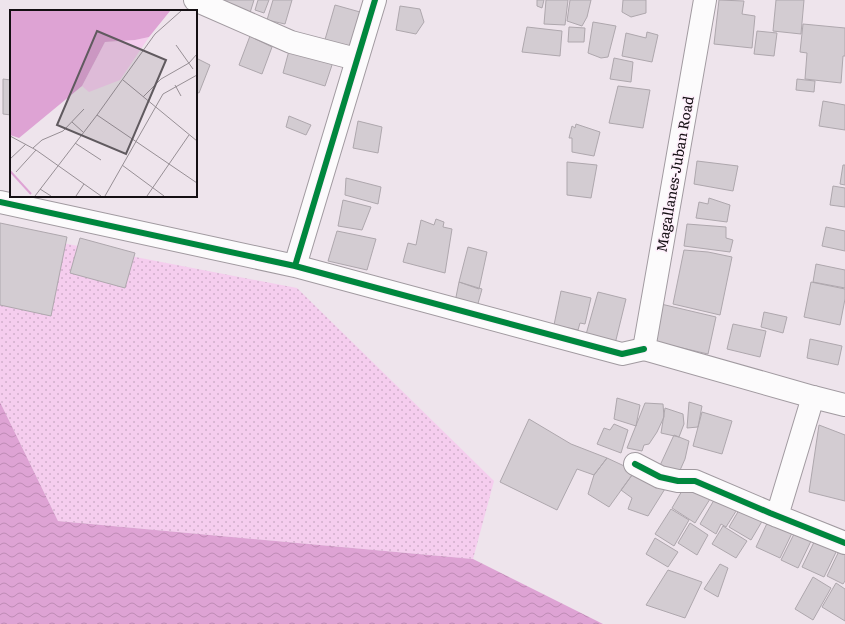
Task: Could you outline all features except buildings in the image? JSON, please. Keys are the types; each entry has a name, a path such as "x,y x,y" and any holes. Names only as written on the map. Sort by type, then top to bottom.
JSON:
{"street":[{"path":"195,0 292,42 356,59"},
{"path":"295,266 356,59 375,0"},
{"name":"Magallanes-Juban Road","path":"644,349 705,0"},
{"path":"0,202 295,266 622,354 644,349 845,405"},
{"path":"777,516 813,397"},
{"path":"636,464 660,477 678,481 695,481 845,543"}],"shaded area":[{"path":"0,231 297,288 494,481 473,559 58,521 0,402"}],"water":[{"path":"0,402 58,521 473,559 603,624 0,624"}],"cycle path":[{"path":"295,266 375,0"},
{"path":"0,202 295,266 622,354 644,349"},
{"path":"635,464 660,477 678,481 695,481 845,543"}]}
